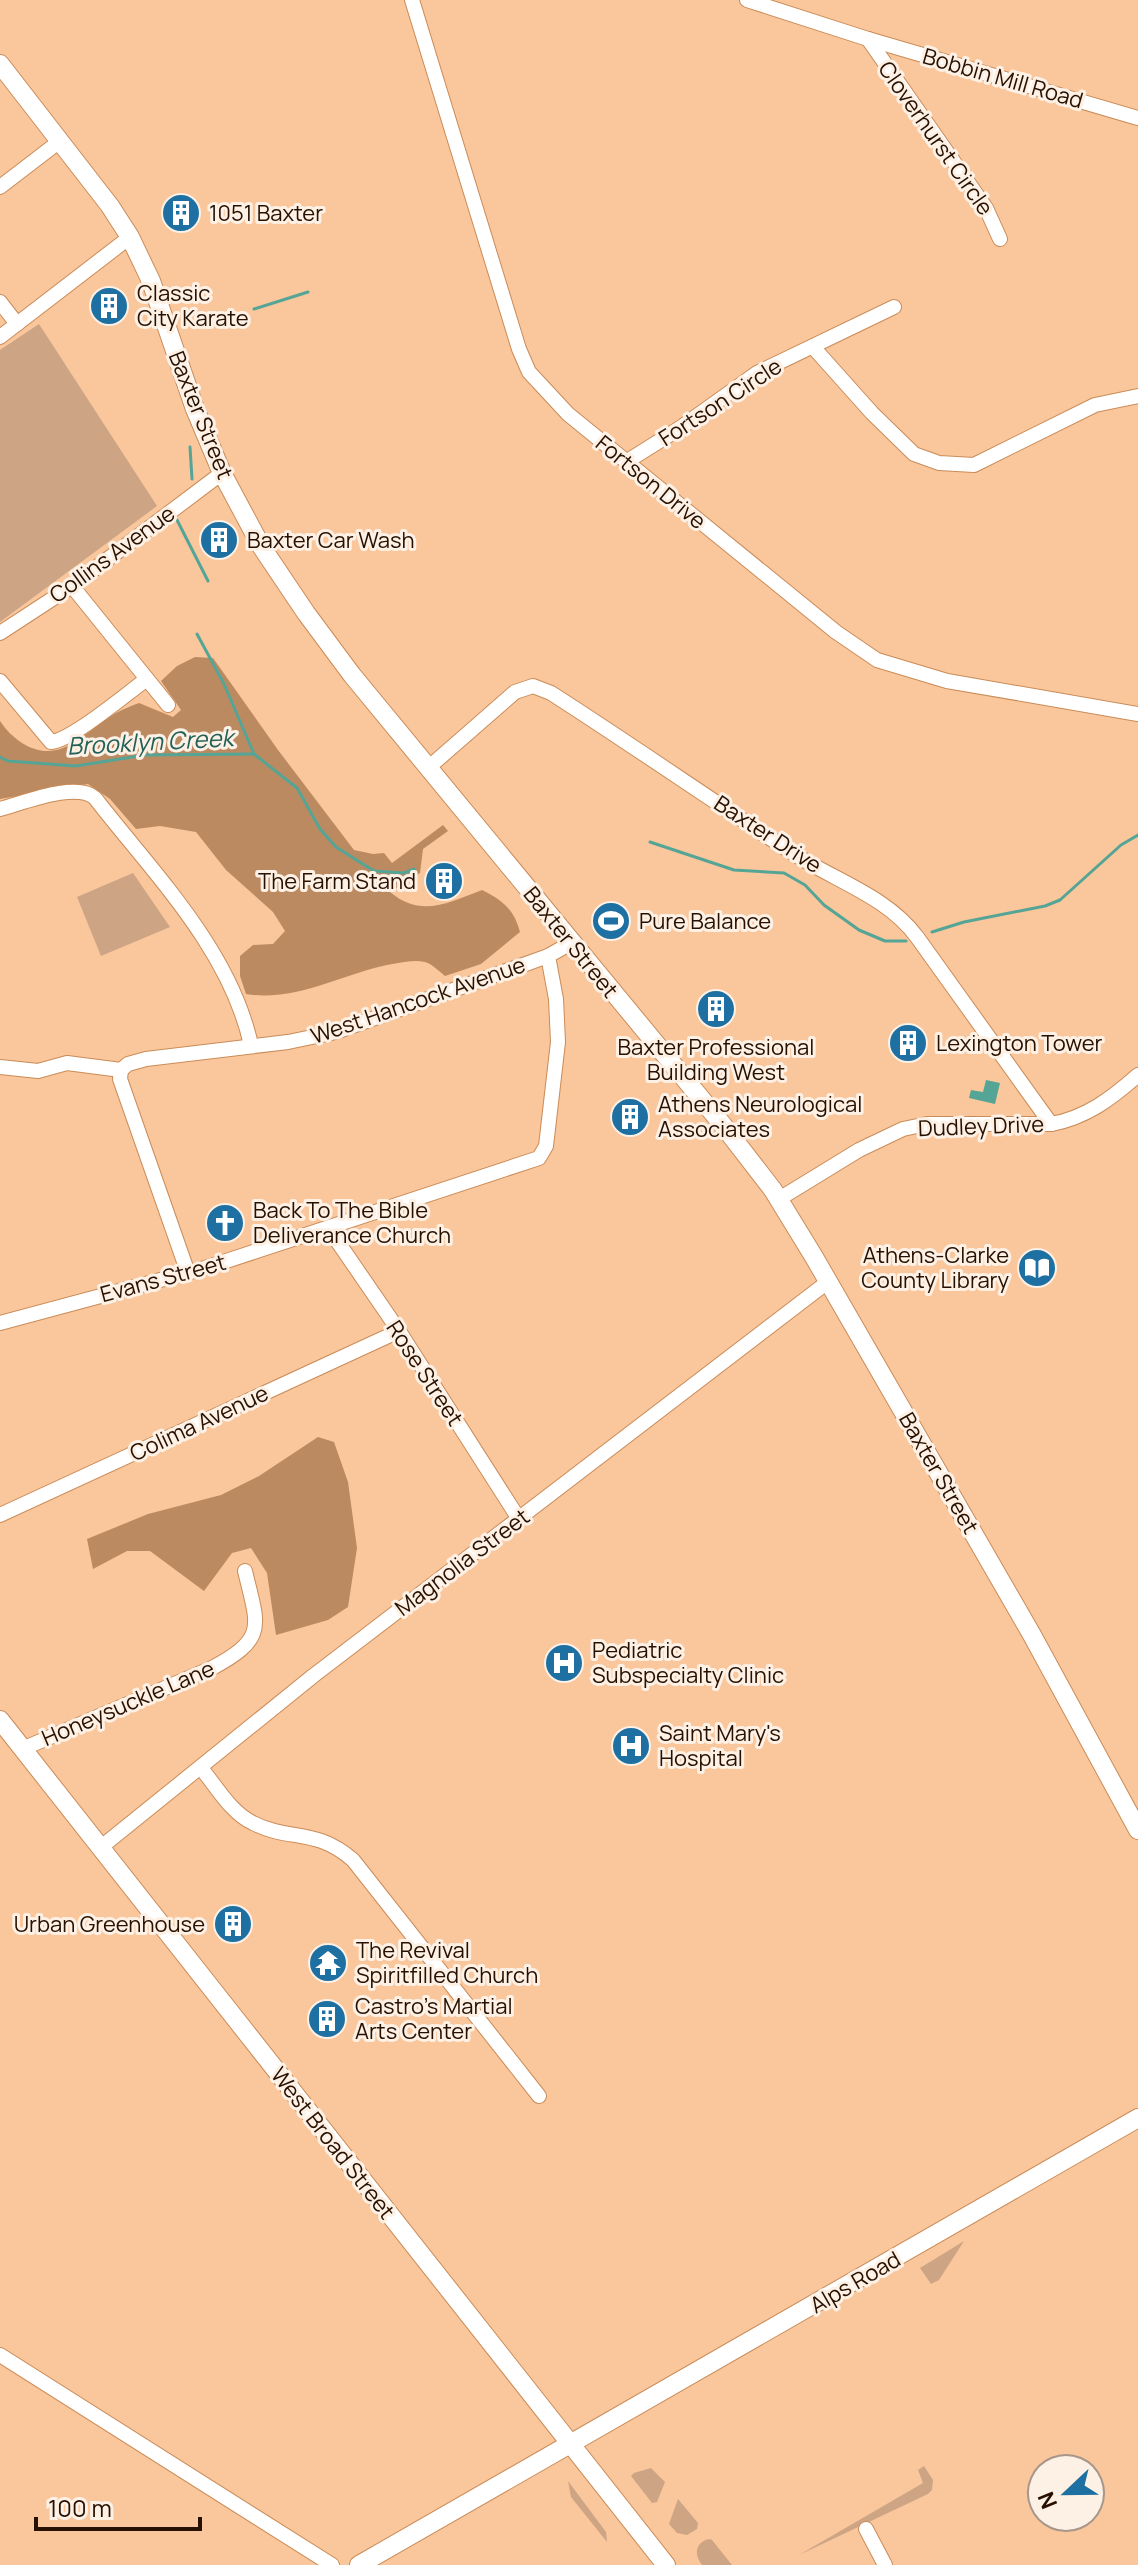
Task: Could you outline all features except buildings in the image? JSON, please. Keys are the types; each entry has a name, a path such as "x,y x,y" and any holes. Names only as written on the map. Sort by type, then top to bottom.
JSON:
{"main road":[{"name":"Baxter Street","path":"0,64 110,206 130,237 151,281 195,409 222,473 261,546 352,675 722,1124 779,1199 1032,1635 1138,1830"},
{"name":"West Broad Street","path":"0,1720 666,2565"},
{"name":"Alps Road","path":"359,2565 1138,2118"}],"street":[{"name":"Fortson Drive","path":"412,0 519,349 529,372 544,391 626,462 836,632 877,660 947,681 1138,714"},
{"name":"Bobbin Mill Road","path":"747,0 768,3 868,39 1138,118"},
{"name":"Cloverhurst Circle","path":"868,39 986,208 1000,239"},
{"path":"0,187 60,141"},
{"path":"0,337 130,237"},
{"path":"0,302 17,324"},
{"path":"894,307 813,347 914,454 939,463 974,465 1095,405 1138,396"},
{"name":"Fortson Circle","path":"626,462 757,373 813,347"},
{"name":"Collins Avenue","path":"0,633 72,586 222,473"},
{"path":"72,586 168,705"},
{"path":"0,681 51,742 60,741 78,730 147,679"},
{"name":"Baxter Drive","path":"428,768 515,692 533,686 551,693 794,854 856,888 904,920 1051,1124"},
{"path":"0,809 72,791 88,792 95,798 207,944 241,1012 251,1045"},
{"name":"West Hancock Avenue","path":"121,1070 128,1064 146,1059 299,1040 336,1032 548,956 571,943"},
{"name":"Evans Street","path":"0,1323 188,1273 529,1163 541,1156 546,1146 558,1042 556,999 548,956"},
{"path":"0,1067 38,1071 67,1063 121,1070 120,1079 188,1273"},
{"name":"Dudley Drive","path":"779,1199 859,1150 903,1129 927,1124 1051,1124 1083,1115 1108,1100 1138,1075"},
{"name":"Rose Street","path":"329,1229 399,1331 519,1519"},
{"name":"Magnolia Street","path":"100,1848 313,1676 829,1281"},
{"name":"Colima Avenue","path":"0,1515 399,1331"},
{"name":"Honeysuckle Lane","path":"22,1749 232,1657 250,1641 257,1622 245,1571"},
{"path":"201,1768 235,1810 251,1823 322,1839 353,1860 539,2096"},
{"path":"0,2355 332,2565"},
{"path":"866,2529 885,2565"}],"shaded area":[{"path":"39,324 157,506 0,622 0,350"},
{"path":"195,657 213,658 354,850 384,853 392,863 443,825 448,831 423,849 420,873 390,892 413,904 435,906 482,890 506,906 520,932 481,964 445,976 428,963 411,961 369,969 300,991 246,994 240,976 240,956 253,945 273,944 285,931 273,912 226,870 196,832 160,826 136,829 110,799 88,784 0,799 0,721 22,743 49,751 72,744 116,713 139,703 173,717 181,710 161,681 177,666"},
{"path":"133,873 170,927 101,956 77,897"},
{"path":"318,1437 334,1442 348,1482 357,1548 348,1607 328,1620 276,1635 267,1573 251,1548 232,1553 204,1591 150,1551 127,1551 93,1569 87,1539 148,1514 221,1495 259,1476"},
{"path":"964,2241 939,2280 931,2284 920,2268"},
{"path":"924,2466 933,2480 932,2490 928,2494 799,2555 923,2483 918,2470"},
{"path":"651,2468 665,2482 657,2502 652,2503 631,2476"},
{"path":"568,2481 606,2532 607,2542 571,2497"},
{"path":"678,2499 698,2523 697,2529 687,2535 677,2533 669,2524"},
{"path":"710,2539 732,2565 702,2565 697,2549 702,2542"}],"water":[{"path":"986,1080 1000,1083 995,1104 969,1098 971,1090 983,1092"}],"waterway":[{"path":"254,309 308,292"},
{"path":"190,447 192,479"},
{"path":"177,520 208,581"},
{"path":"197,634 224,684 254,754 297,788 320,829 336,847 374,871 404,873 414,869"},
{"name":"Brooklyn Creek","path":"0,757 8,761 76,766 145,755 254,754"},
{"name":"Brooklyn Creek","path":"932,932 1060,900 1121,845 1138,835"},
{"name":"Brooklyn Creek","path":"650,842 734,870 784,873 805,885 824,905 859,930 885,941 906,941"}],"place":[{"name":"1051 Baxter","path":"181,213"},
{"name":"Classic City Karate","path":"109,306"},
{"name":"Baxter Car Wash","path":"219,540"},
{"name":"The Farm Stand","path":"444,881"},
{"name":"Pure Balance","path":"611,921"},
{"name":"Baxter Professional Building West","path":"716,1009"},
{"name":"Lexington Tower","path":"908,1043"},
{"name":"Athens Neurological Associates","path":"630,1117"},
{"name":"Back To The Bible Deliverance Church","path":"225,1223"},
{"name":"Athens-Clarke County Library","path":"1037,1268"},
{"name":"Pediatric Subspecialty Clinic","path":"564,1663"},
{"name":"Saint Mary's Hospital","path":"631,1746"},
{"name":"Urban Greenhouse","path":"233,1924"},
{"name":"The Revival Spiritfilled Church","path":"328,1963"},
{"name":"Castro's Martial Arts Center","path":"327,2019"}]}
